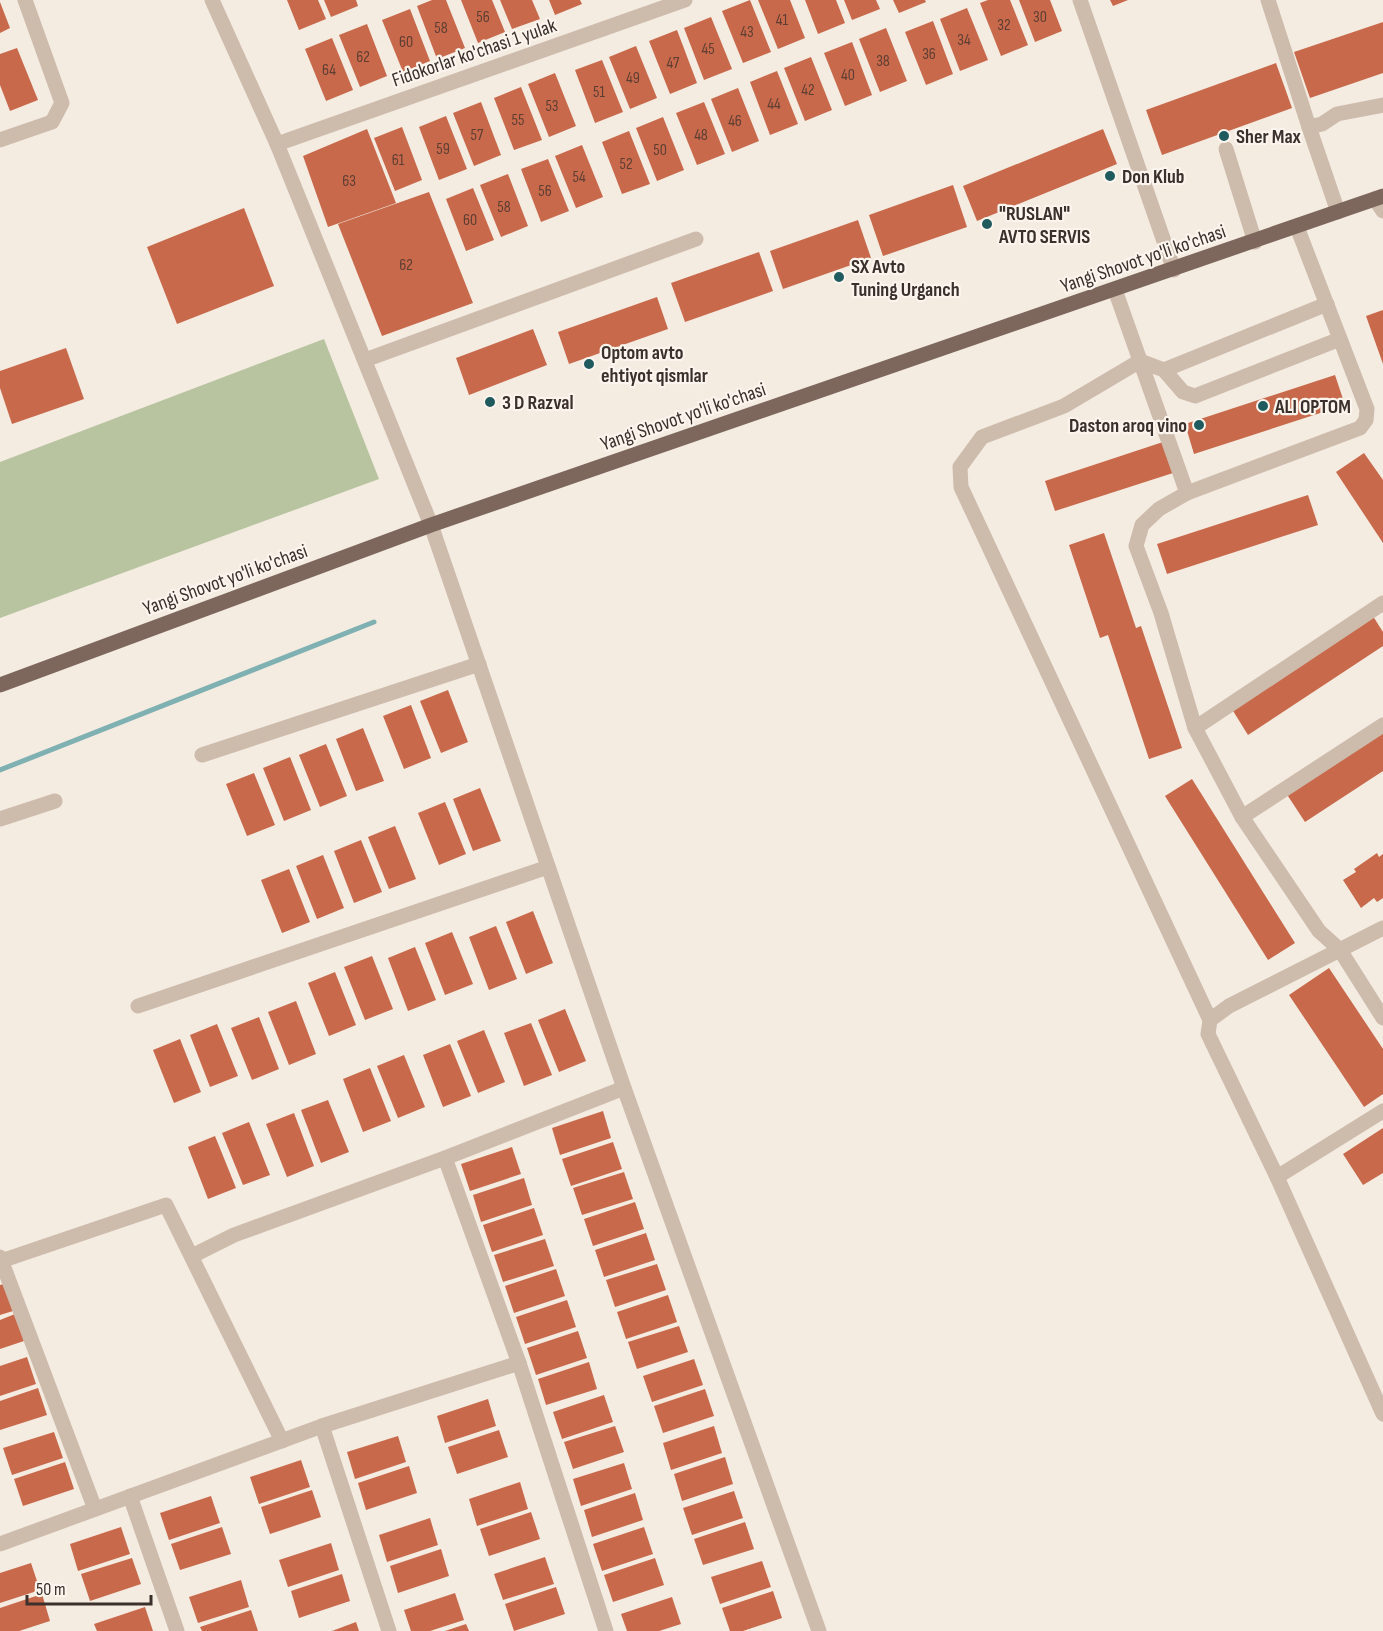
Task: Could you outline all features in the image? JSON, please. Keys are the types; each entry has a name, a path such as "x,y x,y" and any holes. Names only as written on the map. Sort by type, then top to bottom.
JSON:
{"main road":[{"name":"Yangi Shovot yo'li ko'chasi","path":"0,685 431,525 1338,212 1380,202"}],"street":[{"path":"0,140 52,122 62,103 25,0"},
{"path":"212,0 277,144 431,525 624,1088 819,1631"},
{"name":"Fidokorlar ko'chasi 1 yulak","path":"277,144 685,0"},
{"path":"1080,0 1174,270"},
{"path":"1268,0 1338,212"},
{"path":"1309,127 1322,124 1337,114 1383,105"},
{"path":"1226,149 1255,242"},
{"path":"1297,227 1367,409 1366,420 1360,428 1187,493 1159,509 1142,525 1136,546 1161,613 1195,728 1242,818 1319,931 1340,950 1383,1018"},
{"path":"365,360 696,239"},
{"path":"1115,290 1187,493"},
{"path":"1164,370 1327,304"},
{"path":"1140,361 1164,370 1183,392 1195,396 1340,339"},
{"path":"1140,361 1064,406 982,437 960,467 961,487 1210,1020 1208,1034 1277,1177 1383,1414"},
{"path":"1195,728 1383,603"},
{"path":"202,755 479,664"},
{"path":"1242,818 1383,725"},
{"path":"0,819 55,801"},
{"path":"138,1006 548,867"},
{"path":"1210,1020 1229,1006 1383,928"},
{"path":"192,1257 234,1235 445,1158 624,1088"},
{"path":"1277,1177 1383,1111"},
{"path":"445,1158 519,1363 606,1631"},
{"path":"95,1509 1,1259 166,1205 282,1441"},
{"path":"0,1544 322,1426 519,1363"},
{"path":"322,1426 389,1631"},
{"path":"130,1496 177,1631"}],"green space":[{"path":"324,339 379,479 0,618 0,462"}],"building":[{"path":"287,0 318,0 326,19 299,30"},
{"path":"324,0 356,0 358,6 331,17"},
{"path":"432,0 446,0 465,48 437,59 417,6"},
{"path":"461,0 492,0 505,32 478,43"},
{"path":"500,0 532,0 540,19 512,29"},
{"path":"549,0 580,0 582,4 555,15"},
{"path":"750,0 771,52 743,63 722,11"},
{"path":"758,0 790,0 805,38 778,49"},
{"path":"805,0 836,0 845,23 818,34"},
{"path":"844,0 876,0 880,9 852,20"},
{"path":"893,0 925,0 926,2 899,13"},
{"path":"988,0 1010,0 1028,45 1001,56 980,3"},
{"path":"1019,0 1050,0 1062,31 1035,42"},
{"path":"1110,0 1128,0 1113,6"},
{"path":"0,2 10,28 0,33"},
{"path":"967,8 988,60 960,71 940,19"},
{"path":"410,9 430,61 403,72 382,20"},
{"path":"711,17 732,69 704,80 684,28"},
{"path":"933,21 953,74 926,85 905,32"},
{"path":"1383,22 1383,73 1310,98 1294,52"},
{"path":"367,24 387,76 360,87 339,35"},
{"path":"886,28 907,81 880,92 859,39"},
{"path":"677,30 697,83 670,94 649,41"},
{"path":"332,38 353,90 326,101 305,49"},
{"path":"852,42 872,95 845,106 824,53"},
{"path":"636,46 657,98 630,109 609,57"},
{"path":"17,48 38,100 10,111 0,85 0,54"},
{"path":"811,57 832,110 805,121 784,68"},
{"path":"602,60 623,112 595,123 575,70"},
{"path":"1276,63 1292,108 1162,155 1146,110"},
{"path":"777,71 798,124 770,135 750,82"},
{"path":"555,73 576,126 549,137 528,84"},
{"path":"521,87 542,140 514,150 494,98"},
{"path":"738,88 759,141 732,152 711,99"},
{"path":"481,102 501,155 474,166 453,113"},
{"path":"704,102 725,154 697,165 676,113"},
{"path":"446,116 467,169 439,180 419,127"},
{"path":"663,117 684,170 657,181 636,128"},
{"path":"402,127 422,180 395,191 374,138"},
{"path":"367,129 396,203 328,227 303,156"},
{"path":"1103,129 1117,164 977,221 963,186"},
{"path":"629,131 650,184 622,194 602,142"},
{"path":"582,145 603,197 576,208 555,156"},
{"path":"548,159 569,211 541,222 521,169"},
{"path":"508,174 528,226 501,237 480,185"},
{"path":"953,185 967,227 883,256 869,215"},
{"path":"473,188 494,240 466,251 446,199"},
{"path":"429,192 473,303 382,336 338,224"},
{"path":"244,208 274,286 177,324 147,247"},
{"path":"858,220 871,258 783,289 770,251"},
{"path":"759,252 773,291 685,322 671,283"},
{"path":"657,297 668,329 569,364 558,332"},
{"path":"1383,310 1383,364 1366,316"},
{"path":"533,329 547,365 469,395 456,358"},
{"path":"66,348 84,399 12,424 0,388 0,371"},
{"path":"1335,375 1345,405 1194,454 1185,424"},
{"path":"1163,442 1173,473 1055,511 1045,481"},
{"path":"1364,453 1383,480 1383,543 1336,472"},
{"path":"1308,495 1318,525 1167,574 1157,544"},
{"path":"1104,533 1136,628 1141,626 1182,748 1149,759 1108,635 1100,638 1069,545"},
{"path":"1371,613 1383,632 1383,646 1248,735 1230,706"},
{"path":"448,690 468,742 441,753 420,701"},
{"path":"411,705 431,758 404,769 383,716"},
{"path":"363,728 384,781 356,791 336,739"},
{"path":"1383,730 1383,771 1305,822 1286,793"},
{"path":"326,744 347,796 320,807 299,755"},
{"path":"290,757 311,810 284,821 263,768"},
{"path":"254,773 275,825 247,836 226,784"},
{"path":"1192,779 1295,943 1268,960 1165,796"},
{"path":"480,788 501,841 473,851 453,799"},
{"path":"445,802 466,854 439,865 418,813"},
{"path":"395,826 416,879 389,889 368,837"},
{"path":"361,840 382,892 354,903 334,851"},
{"path":"1377,853 1379,857 1383,854 1383,898 1377,902 1374,898 1361,908 1343,880 1356,872 1354,869"},
{"path":"323,855 344,908 317,919 296,866"},
{"path":"289,869 310,922 282,933 261,880"},
{"path":"533,911 553,963 526,974 506,922"},
{"path":"496,926 517,979 489,990 469,937"},
{"path":"452,932 473,984 445,995 425,943"},
{"path":"415,947 436,1000 408,1011 388,958"},
{"path":"372,956 393,1009 365,1020 344,967"},
{"path":"1329,968 1383,1049 1383,1094 1364,1107 1289,995"},
{"path":"335,972 356,1025 329,1036 308,983"},
{"path":"296,1001 316,1054 289,1065 268,1012"},
{"path":"565,1009 586,1061 559,1072 538,1020"},
{"path":"259,1017 279,1069 252,1080 231,1028"},
{"path":"531,1023 552,1075 524,1086 504,1033"},
{"path":"217,1024 238,1076 210,1087 190,1035"},
{"path":"484,1030 505,1082 478,1093 457,1041"},
{"path":"180,1039 201,1092 174,1103 153,1050"},
{"path":"450,1044 471,1096 443,1107 423,1055"},
{"path":"404,1055 425,1107 398,1118 377,1066"},
{"path":"370,1068 391,1121 363,1132 343,1079"},
{"path":"328,1100 349,1152 321,1163 301,1110"},
{"path":"603,1111 611,1138 560,1155 552,1128"},
{"path":"294,1113 314,1166 287,1177 266,1124"},
{"path":"249,1122 270,1175 243,1185 222,1133"},
{"path":"1383,1128 1383,1173 1363,1185 1343,1154"},
{"path":"215,1136 236,1188 208,1199 188,1147"},
{"path":"613,1142 622,1169 571,1186 562,1159"},
{"path":"512,1147 521,1174 470,1191 461,1164"},
{"path":"624,1172 633,1199 582,1215 573,1188"},
{"path":"524,1178 532,1205 481,1222 473,1195"},
{"path":"635,1202 644,1229 593,1246 584,1219"},
{"path":"534,1208 543,1235 492,1252 483,1225"},
{"path":"646,1233 655,1260 604,1277 595,1250"},
{"path":"545,1239 554,1266 503,1282 494,1255"},
{"path":"657,1264 666,1290 615,1307 606,1280"},
{"path":"556,1269 565,1296 514,1313 505,1286"},
{"path":"4,1284 13,1311 0,1315 0,1285"},
{"path":"668,1295 677,1322 626,1339 617,1312"},
{"path":"567,1300 576,1327 525,1344 516,1317"},
{"path":"15,1314 24,1341 0,1349 0,1320"},
{"path":"679,1326 688,1352 637,1369 628,1342"},
{"path":"578,1331 587,1358 536,1375 527,1348"},
{"path":"27,1357 36,1384 0,1396 0,1366"},
{"path":"694,1359 703,1385 652,1402 643,1376"},
{"path":"589,1362 597,1389 546,1405 538,1379"},
{"path":"38,1388 47,1415 0,1430 0,1401"},
{"path":"705,1389 714,1416 663,1433 654,1406"},
{"path":"604,1395 613,1422 562,1439 553,1412"},
{"path":"488,1399 496,1426 445,1443 437,1416"},
{"path":"615,1426 624,1452 573,1469 564,1442"},
{"path":"714,1426 722,1453 671,1470 663,1443"},
{"path":"499,1430 508,1457 457,1474 448,1447"},
{"path":"54,1432 63,1458 12,1475 3,1448"},
{"path":"398,1436 406,1462 355,1479 347,1452"},
{"path":"725,1457 733,1484 682,1501 674,1474"},
{"path":"301,1460 310,1487 259,1504 250,1477"},
{"path":"65,1462 74,1489 23,1506 14,1479"},
{"path":"624,1463 632,1489 581,1506 573,1479"},
{"path":"409,1466 417,1493 366,1510 358,1483"},
{"path":"520,1482 528,1509 477,1526 469,1499"},
{"path":"312,1490 321,1517 270,1534 261,1507"},
{"path":"734,1491 743,1518 692,1535 683,1508"},
{"path":"635,1493 643,1520 592,1537 584,1510"},
{"path":"211,1496 220,1523 169,1540 160,1513"},
{"path":"531,1512 540,1539 489,1556 480,1529"},
{"path":"430,1518 438,1545 387,1562 379,1535"},
{"path":"745,1522 754,1549 703,1565 694,1539"},
{"path":"121,1527 130,1554 78,1571 70,1544"},
{"path":"222,1527 231,1554 180,1570 171,1544"},
{"path":"644,1527 653,1554 602,1571 593,1544"},
{"path":"331,1543 339,1570 288,1587 279,1560"},
{"path":"441,1549 449,1576 398,1593 390,1566"},
{"path":"545,1557 554,1584 503,1600 494,1574"},
{"path":"132,1558 141,1584 90,1601 81,1574"},
{"path":"655,1558 664,1585 613,1602 604,1575"},
{"path":"762,1561 771,1587 720,1604 711,1577"},
{"path":"31,1563 40,1590 0,1603 0,1573"},
{"path":"342,1574 350,1601 299,1618 291,1591"},
{"path":"241,1580 249,1607 198,1623 189,1597"},
{"path":"556,1587 565,1614 514,1631 505,1604"},
{"path":"773,1591 782,1618 743,1631 730,1631 722,1608"},
{"path":"455,1593 464,1620 430,1631 411,1631 404,1610"},
{"path":"42,1594 50,1621 19,1631 0,1631 0,1608"},
{"path":"672,1597 681,1624 659,1631 627,1631 621,1614"},
{"path":"145,1607 153,1631 97,1631 94,1624"},
{"path":"251,1610 258,1631 202,1631 200,1627"},
{"path":"356,1622 359,1631 332,1631"},
{"path":"466,1624 469,1631 445,1631"}],"waterway":[{"path":"0,770 374,622"}],"place":[{"name":"Sher Max","path":"1224,136"},
{"name":"Don Klub","path":"1110,176"},
{"name":"\"RUSLAN\" AVTO SERVIS","path":"987,224"},
{"name":"SX Avto Tuning Urganch","path":"839,277"},
{"name":"Optom avto ehtiyot qismlar","path":"589,364"},
{"name":"3 D Razval","path":"490,402"},
{"name":"ALI OPTOM","path":"1263,406"},
{"name":"Daston aroq vino","path":"1199,425"}]}
